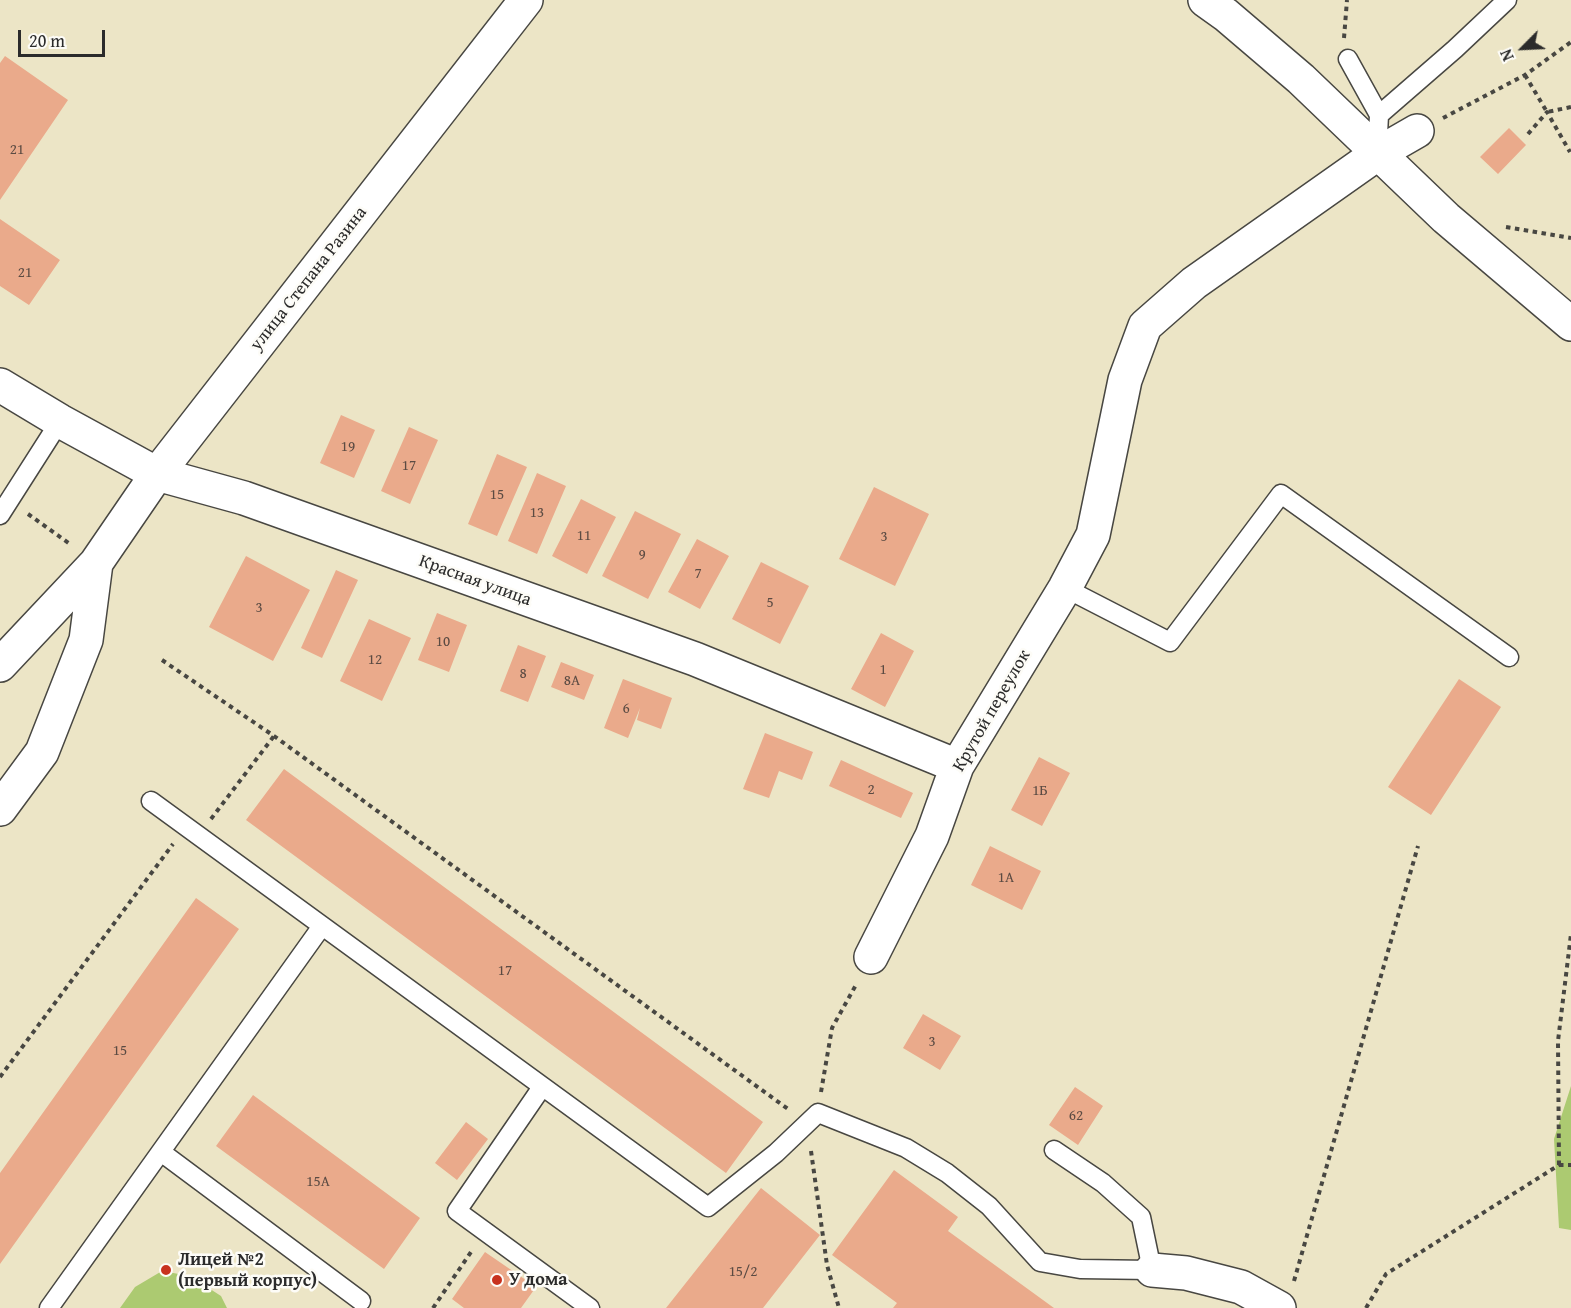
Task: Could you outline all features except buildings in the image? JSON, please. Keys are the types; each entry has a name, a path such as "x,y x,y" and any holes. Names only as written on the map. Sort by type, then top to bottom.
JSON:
{"street":[{"name":"улица Степана Разина","path":"0,664 96,563 157,474 526,0"},
{"path":"1205,0 1301,79 1377,154 1571,324"},
{"name":"Крутой переулок","path":"871,957 932,836 957,766 1065,588 1093,535 1125,380 1145,326 1194,283 1377,154 1417,131"},
{"name":"Красная улица","path":"0,385 60,422 157,474 244,498 695,659 957,766"},
{"name":"улица Степана Разина","path":"0,808 42,752 86,640 96,563"},
{"path":"1152,1270 1185,1273 1286,1297"}],"lane":[{"path":"1379,115 1507,0"},
{"path":"1348,59 1379,115 1377,154"},
{"path":"5,508 60,422"},
{"path":"1065,588 1170,642 1281,494 1509,657"},
{"path":"151,801 708,1207 776,1153 813,1118 906,1148 947,1173 989,1206 1040,1262 1080,1269 1152,1270 1141,1217 1103,1183 1054,1150"},
{"path":"49,1308 322,926"},
{"path":"542,1087 457,1211 590,1308"},
{"path":"161,1152 361,1301"}],"path":[{"path":"1347,0 1344,38 1348,59"},
{"path":"1417,131 1525,75 1571,42"},
{"path":"1525,75 1570,152"},
{"path":"1528,134 1547,112 1571,107"},
{"path":"1469,237 1498,226 1571,238"},
{"path":"5,508 96,563"},
{"path":"162,660 274,736 813,1118"},
{"path":"0,1077 192,831 274,736"},
{"path":"1286,1297 1418,846"},
{"path":"1559,1165 1558,1041 1571,934"},
{"path":"839,1308 826,1265 813,1118 832,1028 871,957"},
{"path":"1366,1308 1386,1274 1559,1165 1571,1165"},
{"path":"433,1308 460,1268"}],"green space":[{"path":"1571,1086 1571,1230 1559,1228 1554,1139"},
{"path":"162,1271 190,1276 221,1296 227,1308 120,1308 135,1287"}],"place":[{"name":"Лицей №2 (первый корпус)","path":"166,1270"},
{"name":"У дома","path":"497,1280"}]}
